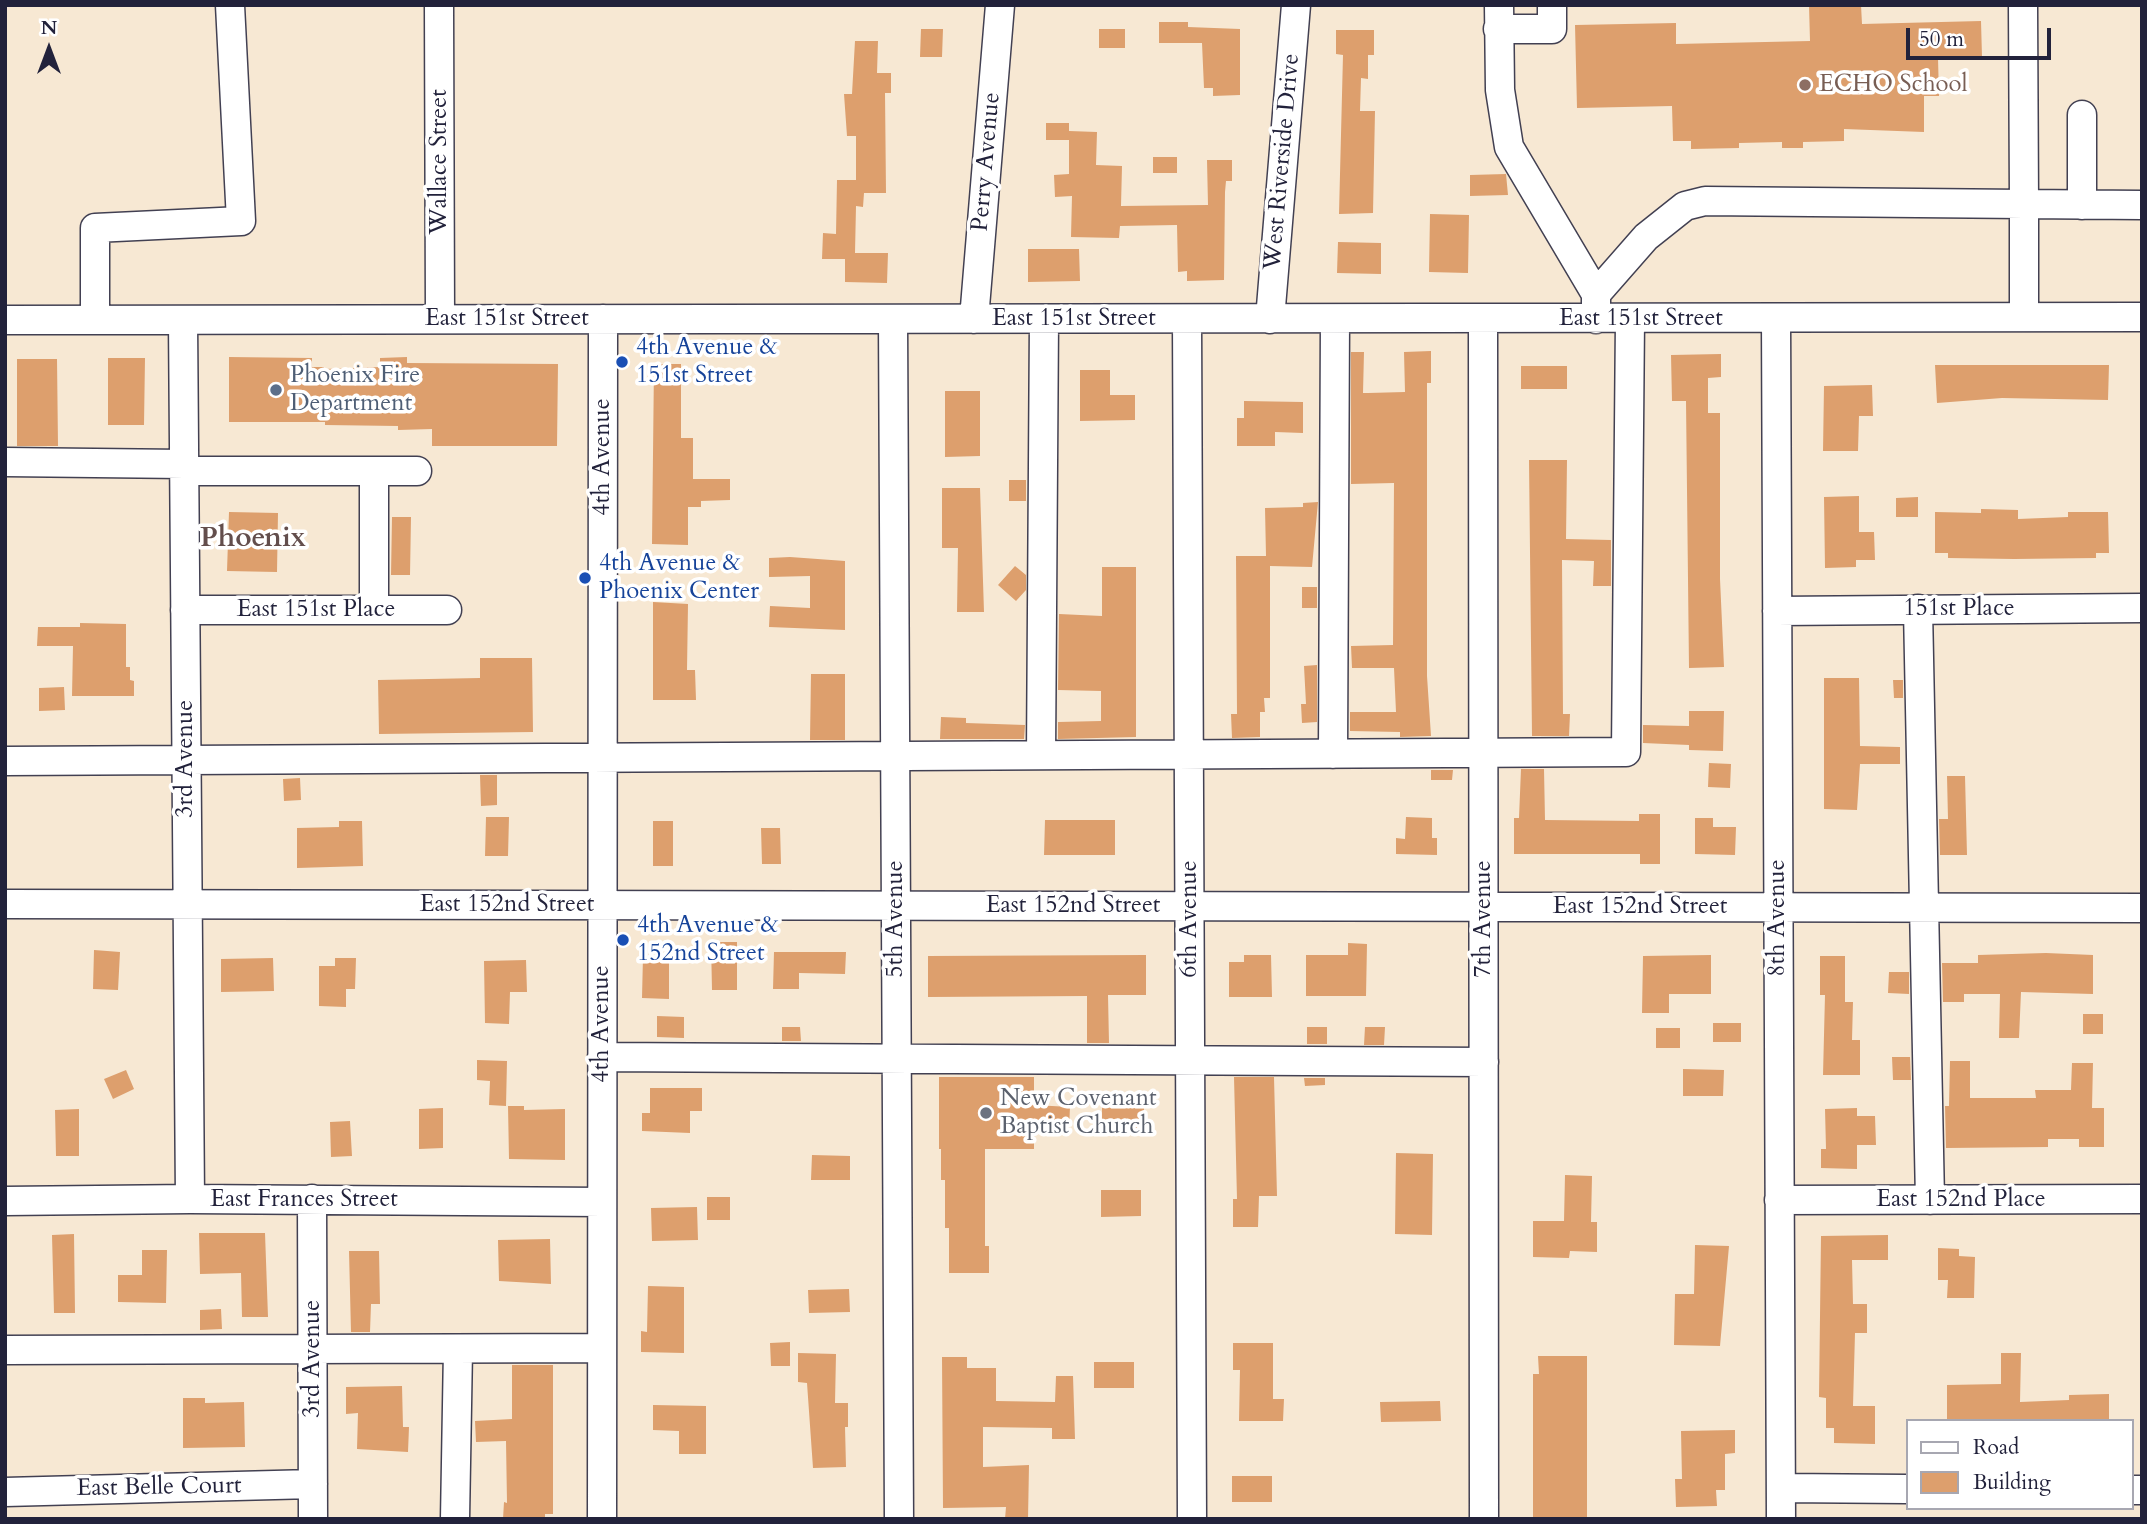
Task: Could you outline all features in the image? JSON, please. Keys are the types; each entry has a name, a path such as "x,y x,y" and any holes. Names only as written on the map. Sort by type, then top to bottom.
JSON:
{"street":[{"path":"95,320 95,228 241,221 230,5"},
{"name":"Wallace Street","path":"439,5 440,319"},
{"name":"Perry Avenue","path":"974,319 1000,5"},
{"name":"West Riverside Drive","path":"1270,318 1296,5"},
{"path":"1552,5 1552,29 1499,17 1500,90 1509,147 1596,307 1670,215 1685,206 1705,201 2142,205"},
{"path":"2023,5 2024,317"},
{"path":"2082,115 2082,205"},
{"name":"East 151st Street","path":"5,320 1483,319 1596,307 1630,319 2142,317"},
{"path":"1041,755 1044,318"},
{"name":"6th Avenue","path":"1187,318 1192,1519"},
{"name":"8th Avenue","path":"1776,318 1781,1519"},
{"name":"4th Avenue","path":"602,1519 603,319"},
{"name":"5th Avenue","path":"892,319 899,1519"},
{"path":"1333,754 1335,319"},
{"name":"7th Avenue","path":"1483,319 1484,1519"},
{"path":"5,761 1626,752 1630,319"},
{"name":"3rd Avenue","path":"183,320 190,1199"},
{"path":"5,462 417,471"},
{"path":"374,471 374,610"},
{"name":"151st Place","path":"1777,611 2142,608"},
{"path":"1918,609 1930,1200"},
{"name":"East 151st Place","path":"185,610 447,610"},
{"name":"East 152nd Street","path":"5,904 2142,908"},
{"path":"602,1057 1190,1058 1483,1062"},
{"name":"3rd Avenue","path":"312,1199 313,1519"},
{"name":"East Frances Street","path":"5,1201 312,1199 602,1202"},
{"name":"East 152nd Place","path":"1779,1200 2142,1199"},
{"path":"5,1350 602,1348"},
{"path":"455,1519 458,1349"},
{"name":"East Belle Court","path":"5,1492 313,1484"},
{"path":"1781,1488 1906,1489"}],"building":[{"path":"1809,5 1861,5 1862,24 1981,21 1982,57 1938,58 1939,96 1924,96 1924,132 1844,129 1844,141 1803,142 1803,148 1782,148 1782,142 1739,143 1739,148 1691,149 1691,141 1673,141 1672,106 1577,108 1575,25 1676,23 1676,44 1810,41"},
{"path":"1159,22 1188,22 1188,27 1240,29 1240,95 1213,96 1213,88 1204,88 1202,43 1159,43"},
{"path":"921,29 943,29 942,57 920,57"},
{"path":"1099,29 1125,29 1125,48 1099,48"},
{"path":"1336,30 1374,30 1374,55 1368,55 1368,79 1361,78 1360,111 1375,111 1373,213 1339,214 1343,55 1336,54"},
{"path":"855,41 878,41 877,73 891,73 891,93 885,93 886,193 864,193 863,207 856,206 855,253 888,253 887,283 845,282 845,259 822,259 823,233 836,234 837,180 856,180 856,136 847,136 844,94 852,94"},
{"path":"1046,123 1069,123 1069,131 1097,132 1096,165 1122,166 1121,206 1208,205 1207,160 1232,160 1232,181 1226,181 1225,192 1224,280 1187,281 1187,271 1178,272 1177,225 1120,226 1119,238 1071,237 1072,196 1055,197 1054,175 1069,174 1069,140 1046,140"},
{"path":"1153,157 1177,157 1177,173 1153,173"},
{"path":"1506,174 1508,195 1470,196 1470,175"},
{"path":"1430,214 1469,215 1468,273 1429,272"},
{"path":"1338,242 1381,243 1381,274 1337,273"},
{"path":"1028,249 1079,249 1080,281 1028,282"},
{"path":"1431,351 1431,383 1427,383 1427,676 1431,736 1400,737 1400,732 1350,731 1350,712 1396,712 1394,668 1352,668 1351,646 1393,645 1394,483 1351,484 1351,352 1364,352 1363,393 1368,393 1405,392 1404,352"},
{"path":"1721,354 1721,377 1708,378 1708,413 1720,413 1720,579 1724,667 1689,668 1686,401 1672,401 1671,355"},
{"path":"229,357 312,358 312,367 324,369 380,367 380,358 407,357 407,363 558,364 557,446 432,446 432,429 398,430 398,426 325,425 325,422 229,422"},
{"path":"108,358 145,358 144,425 108,425"},
{"path":"17,359 57,359 58,446 17,446"},
{"path":"654,364 681,364 681,438 693,438 693,479 730,479 730,500 701,501 701,507 688,507 688,545 652,544"},
{"path":"1935,365 2109,365 2108,400 2002,398 1937,403"},
{"path":"1521,366 1567,366 1567,389 1521,389"},
{"path":"1080,370 1110,370 1110,395 1135,395 1135,420 1080,421"},
{"path":"1872,385 1873,416 1859,416 1858,451 1823,451 1824,386"},
{"path":"945,391 980,391 980,456 945,457"},
{"path":"1244,401 1303,402 1303,433 1275,432 1275,446 1237,446 1237,418 1244,418"},
{"path":"1529,460 1567,460 1566,539 1611,540 1611,586 1593,586 1594,561 1562,560 1563,714 1570,714 1569,736 1532,736"},
{"path":"1009,480 1026,480 1026,501 1009,501"},
{"path":"942,488 980,488 984,612 957,612 958,548 942,548"},
{"path":"1859,496 1859,532 1874,532 1875,560 1856,560 1856,567 1825,568 1824,497"},
{"path":"1918,497 1918,517 1896,517 1896,498"},
{"path":"1318,502 1312,567 1270,566 1270,698 1264,698 1265,712 1260,712 1260,737 1232,738 1231,714 1237,714 1236,556 1266,556 1265,508 1303,507 1303,503"},
{"path":"1981,509 2018,510 2018,519 2068,517 2068,512 2108,512 2109,553 2096,553 2096,558 2014,559 1948,558 1948,553 1935,553 1935,512 1981,513"},
{"path":"229,512 278,513 277,572 227,571"},
{"path":"392,517 411,517 410,575 391,575"},
{"path":"769,558 845,561 845,630 769,627 770,606 810,608 810,576 769,577"},
{"path":"1015,566 1026,575 1026,590 1016,601 998,585"},
{"path":"1102,567 1136,567 1136,737 1058,739 1058,722 1101,721 1101,691 1058,690 1059,614 1102,616"},
{"path":"1302,587 1317,587 1317,608 1302,608"},
{"path":"653,602 688,604 687,670 695,670 696,700 653,700"},
{"path":"80,623 126,624 126,667 130,667 130,680 134,681 134,696 72,696 73,646 37,646 38,627 80,627"},
{"path":"480,658 532,658 533,732 379,734 378,680 480,678"},
{"path":"1317,665 1317,722 1302,723 1301,704 1306,704 1304,666"},
{"path":"811,674 845,674 845,740 810,740"},
{"path":"1824,678 1859,678 1860,746 1900,747 1900,764 1860,764 1857,810 1824,809"},
{"path":"1893,680 1903,680 1903,698 1894,698"},
{"path":"64,687 65,710 39,711 39,688"},
{"path":"1689,711 1724,711 1723,751 1689,750 1689,745 1643,743 1643,725 1689,726"},
{"path":"941,717 966,718 966,723 1025,725 1024,739 940,739"},
{"path":"1709,763 1731,764 1730,788 1708,787"},
{"path":"1521,769 1544,769 1545,820 1639,821 1639,814 1660,814 1660,864 1640,864 1640,854 1514,854 1514,818 1519,818"},
{"path":"1431,770 1453,770 1452,780 1431,780"},
{"path":"480,775 497,775 497,805 481,806"},
{"path":"1947,776 1965,776 1967,855 1940,855 1939,819 1948,819"},
{"path":"300,778 301,800 284,801 283,779"},
{"path":"486,817 509,817 508,856 485,856"},
{"path":"1406,817 1432,818 1432,838 1437,838 1437,855 1396,854 1396,838 1405,839"},
{"path":"1695,818 1713,818 1713,827 1736,827 1735,855 1695,854"},
{"path":"1045,820 1115,820 1115,855 1044,855"},
{"path":"339,821 362,821 363,866 297,868 297,828 339,827"},
{"path":"653,821 673,821 673,866 653,866"},
{"path":"761,828 780,828 781,864 762,864"},
{"path":"711,942 737,942 737,990 712,990"},
{"path":"1348,943 1367,944 1366,996 1306,996 1306,955 1348,955"},
{"path":"94,950 120,952 118,990 93,989"},
{"path":"774,952 846,952 845,974 799,973 799,989 773,989"},
{"path":"1146,955 1146,995 1108,995 1109,1043 1087,1043 1087,996 928,997 928,956"},
{"path":"1244,955 1271,955 1272,997 1229,997 1229,962 1244,962"},
{"path":"1711,955 1711,994 1669,994 1669,1013 1642,1013 1643,956"},
{"path":"1978,955 2093,955 2093,994 2021,992 2019,1038 1999,1038 2000,994 1964,994 1964,1002 1943,1002 1942,963 1978,963"},
{"path":"643,956 669,956 669,999 642,998"},
{"path":"1820,956 1845,956 1845,1002 1853,1002 1852,1040 1860,1040 1860,1075 1823,1075 1825,995 1820,995"},
{"path":"273,958 274,991 221,992 221,959"},
{"path":"335,958 356,958 355,989 346,989 346,1007 319,1006 319,966 335,966"},
{"path":"526,960 527,992 510,992 509,1024 485,1023 484,961"},
{"path":"1889,972 1909,972 1909,994 1888,993"},
{"path":"2083,1014 2103,1014 2103,1034 2083,1034"},
{"path":"657,1016 684,1017 684,1038 657,1037"},
{"path":"1713,1023 1741,1023 1741,1042 1713,1042"},
{"path":"782,1027 800,1027 801,1041 782,1041"},
{"path":"1307,1027 1327,1027 1327,1044 1307,1044"},
{"path":"1365,1027 1385,1027 1384,1045 1364,1045"},
{"path":"1656,1028 1680,1028 1680,1048 1656,1048"},
{"path":"1892,1057 1910,1057 1911,1080 1893,1080"},
{"path":"477,1060 507,1061 506,1106 489,1105 490,1081 477,1080"},
{"path":"1950,1061 1970,1061 1970,1098 2036,1098 2035,1090 2071,1090 2072,1063 2093,1063 2092,1108 2104,1108 2104,1147 2079,1147 2079,1139 2048,1139 2048,1147 1946,1148 1945,1106 1949,1106"},
{"path":"1683,1069 1724,1070 1723,1096 1683,1096"},
{"path":"126,1070 134,1089 113,1099 104,1079"},
{"path":"939,1077 1034,1077 1034,1105 1070,1107 1069,1129 1034,1128 1034,1149 985,1149 985,1246 989,1246 989,1273 949,1273 949,1228 945,1228 945,1180 941,1180 939,1149"},
{"path":"1234,1077 1274,1077 1277,1196 1259,1196 1258,1227 1233,1227 1233,1199 1237,1199"},
{"path":"1304,1078 1325,1078 1325,1085 1305,1086"},
{"path":"650,1088 702,1088 702,1111 690,1111 690,1133 642,1131 642,1113 650,1113"},
{"path":"1102,1103 1144,1103 1144,1128 1102,1128"},
{"path":"508,1106 524,1106 524,1110 565,1109 565,1160 509,1159"},
{"path":"443,1108 443,1148 419,1149 419,1109"},
{"path":"1857,1108 1857,1116 1875,1116 1876,1145 1857,1145 1857,1169 1821,1168 1821,1149 1826,1149 1825,1109"},
{"path":"79,1109 79,1156 56,1156 55,1110"},
{"path":"350,1121 352,1156 331,1157 330,1122"},
{"path":"1396,1153 1433,1154 1432,1235 1395,1234"},
{"path":"812,1155 850,1156 850,1180 811,1180"},
{"path":"1565,1175 1592,1176 1591,1222 1597,1222 1597,1252 1570,1251 1569,1258 1533,1257 1533,1221 1564,1221"},
{"path":"1101,1190 1141,1190 1141,1216 1101,1217"},
{"path":"707,1197 730,1197 730,1220 707,1220"},
{"path":"697,1207 698,1240 652,1241 651,1208"},
{"path":"199,1233 265,1233 268,1317 242,1317 241,1273 200,1274"},
{"path":"74,1234 75,1313 54,1313 52,1235"},
{"path":"1888,1235 1888,1260 1852,1260 1853,1304 1867,1304 1867,1333 1855,1333 1853,1406 1875,1406 1875,1444 1834,1443 1834,1428 1826,1428 1826,1398 1819,1397 1821,1236"},
{"path":"550,1239 551,1284 499,1281 498,1240"},
{"path":"1695,1245 1729,1246 1720,1346 1674,1345 1675,1294 1694,1294"},
{"path":"1938,1248 1959,1249 1959,1256 1975,1257 1974,1298 1947,1298 1948,1280 1938,1280"},
{"path":"142,1250 167,1250 166,1303 118,1302 118,1275 142,1275"},
{"path":"349,1251 379,1251 380,1304 371,1304 370,1332 351,1332"},
{"path":"648,1286 684,1287 684,1353 641,1352 641,1331 647,1332"},
{"path":"849,1289 850,1312 809,1313 808,1290"},
{"path":"221,1309 222,1329 200,1330 200,1310"},
{"path":"790,1342 790,1366 771,1366 770,1343"},
{"path":"1233,1343 1273,1343 1273,1399 1284,1399 1283,1421 1239,1421 1240,1370 1233,1370"},
{"path":"798,1353 836,1354 835,1403 848,1403 848,1427 845,1427 846,1467 813,1468 807,1383 798,1382"},
{"path":"2001,1353 2021,1353 2020,1402 2069,1400 2069,1395 2109,1394 2109,1419 1947,1419 1947,1385 2001,1384"},
{"path":"1538,1356 1587,1356 1587,1519 1533,1519 1533,1374 1539,1374"},
{"path":"942,1357 967,1357 967,1368 996,1368 996,1401 1055,1402 1056,1376 1073,1376 1075,1439 1052,1439 1052,1428 983,1427 983,1467 1029,1465 1028,1519 1005,1519 1006,1507 943,1508"},
{"path":"1094,1362 1134,1362 1134,1388 1094,1388"},
{"path":"512,1365 553,1365 553,1514 545,1514 545,1519 503,1519 504,1502 507,1503 506,1441 476,1442 475,1421 512,1419"},
{"path":"402,1386 403,1427 409,1427 408,1452 357,1449 358,1413 346,1414 346,1387"},
{"path":"183,1398 205,1398 205,1403 244,1402 245,1447 183,1448"},
{"path":"1440,1401 1441,1421 1381,1422 1380,1402"},
{"path":"653,1405 706,1406 706,1454 679,1454 679,1431 653,1430"},
{"path":"1735,1430 1735,1453 1725,1454 1725,1490 1716,1490 1717,1506 1676,1507 1675,1479 1682,1479 1681,1431"},
{"path":"1232,1476 1272,1476 1272,1502 1232,1502"}],"place":[{"name":"ECHO School","path":"1805,85"},
{"name":"4th Avenue & 151st Street","path":"622,362"},
{"name":"Phoenix Fire Department","path":"276,390"},
{"name":"4th Avenue & Phoenix Center","path":"585,578"},
{"name":"4th Avenue & 152nd Street","path":"623,940"},
{"name":"New Covenant Baptist Church","path":"986,1113"}],"district":[{"name":"Phoenix","path":"253,540"}]}
